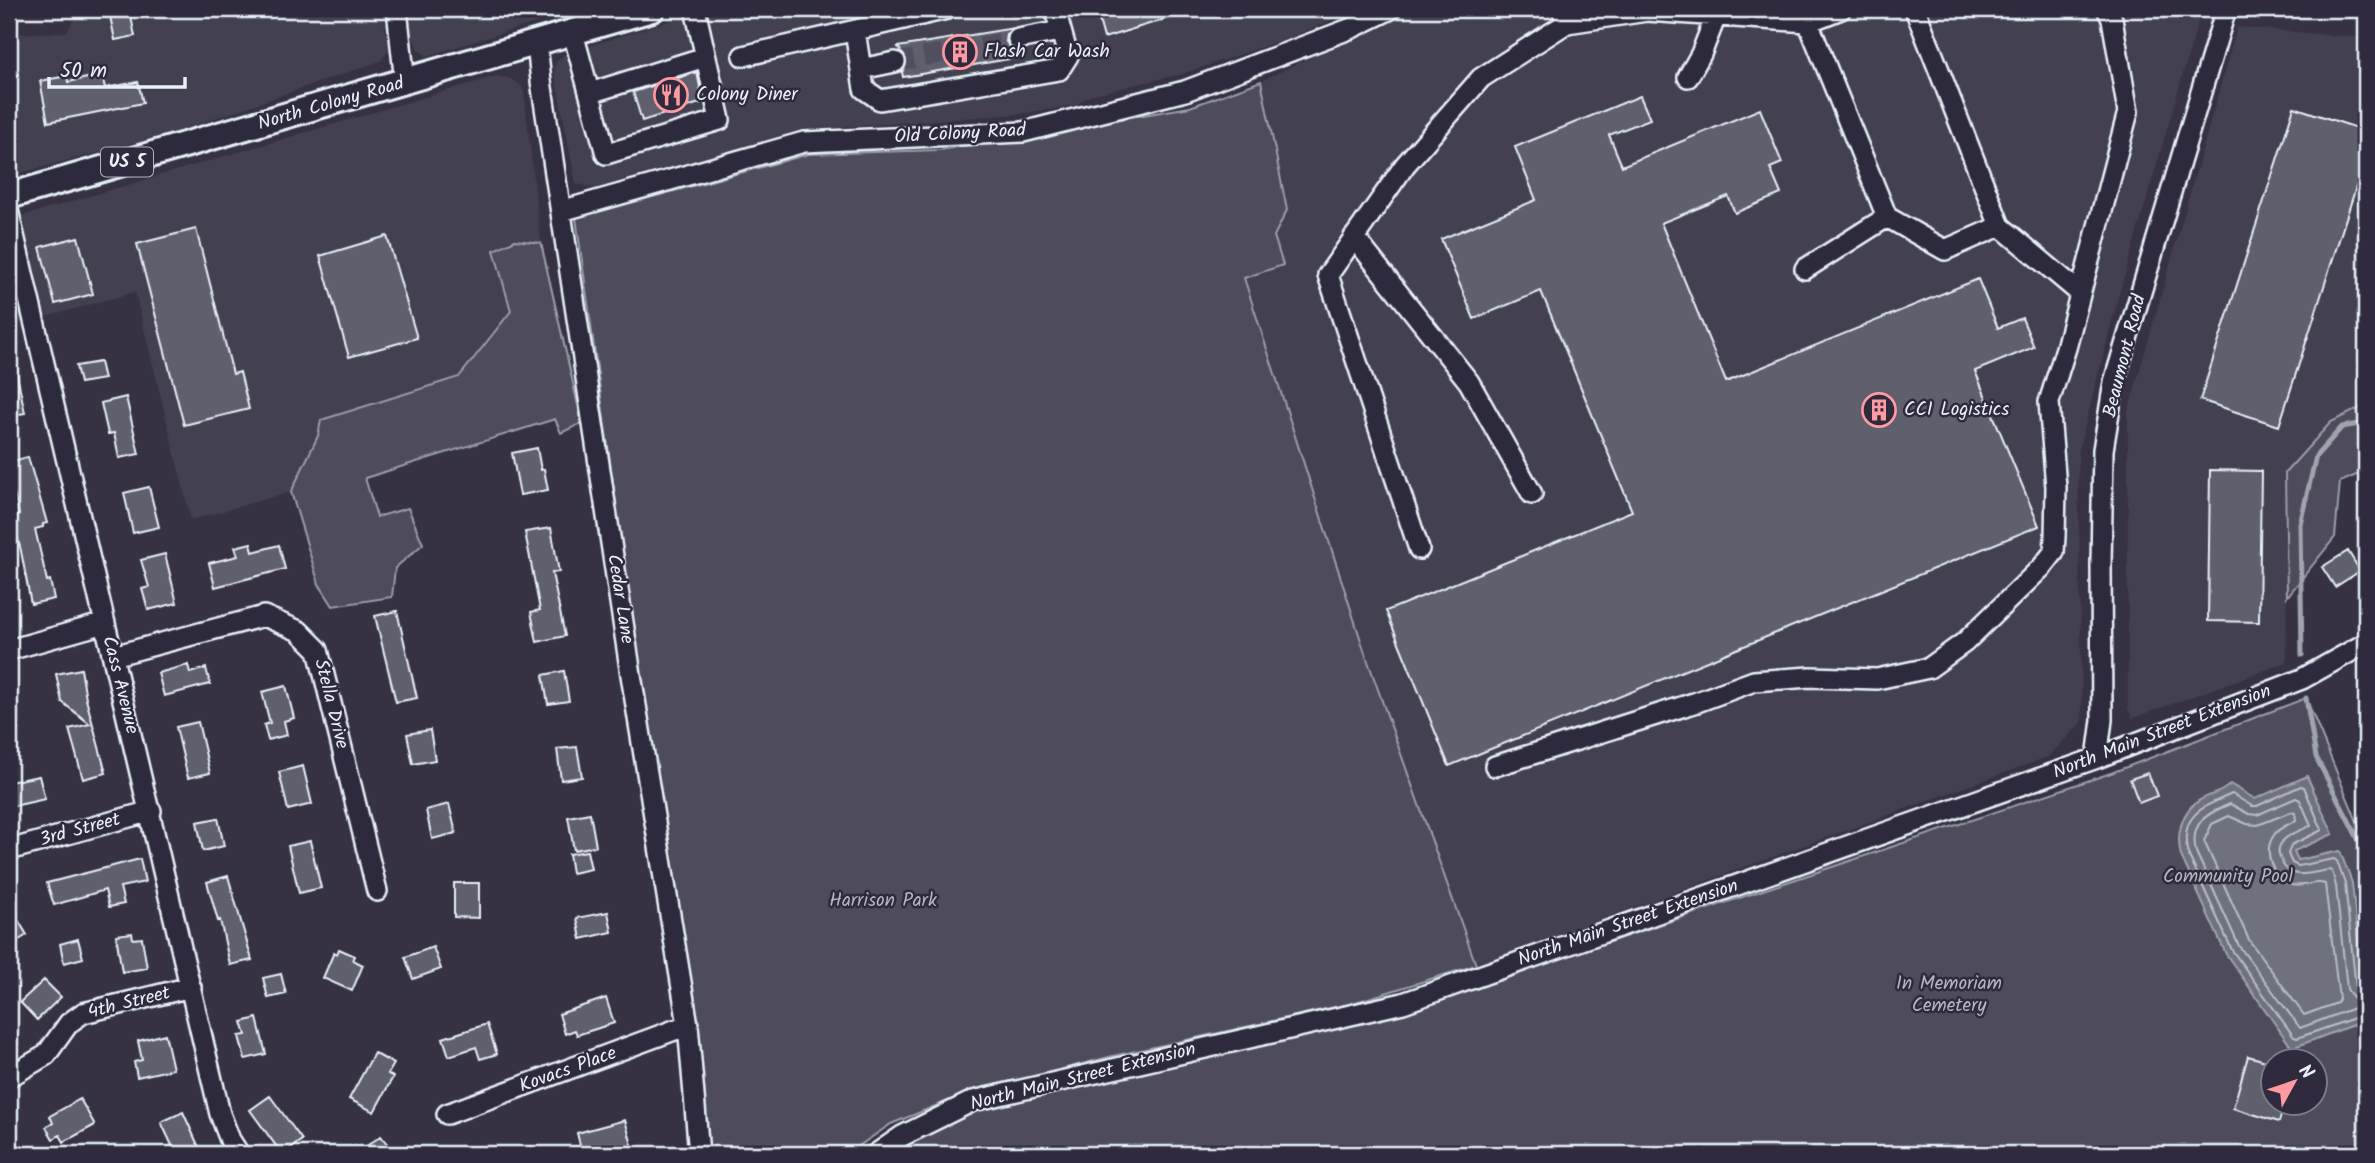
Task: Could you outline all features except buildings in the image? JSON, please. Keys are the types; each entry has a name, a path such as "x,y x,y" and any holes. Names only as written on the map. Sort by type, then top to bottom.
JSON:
{"main road":[{"name":"North Colony Road","path":"9,197 652,9"}],"street":[{"path":"397,9 405,82"},
{"path":"573,33 606,155 720,120 695,9"},
{"path":"743,56 949,9"},
{"path":"855,31 864,89 880,100 1059,70 1068,56 1055,9"},
{"name":"Old Colony Road","path":"561,211 804,142 1023,132 1185,91 1352,28 1391,9"},
{"path":"1419,549 1328,275 1405,165 1481,78 1564,16 1647,11 1808,22 1841,9"},
{"path":"1914,9 2000,226 2080,293"},
{"path":"1496,766 1697,702 1754,681 1810,677 1877,679 1929,668 1965,642 2032,578 2054,552 2056,487 2049,402 2128,112 2112,19 2107,9"},
{"name":"Beaumont Road","path":"2096,758 2102,720 2101,565 2104,450 2114,382 2226,9"},
{"path":"1688,77 1701,54 1716,16"},
{"path":"1808,22 1887,218 1945,250 2000,226"},
{"path":"1018,39 1060,31"},
{"name":"Cedar Lane","path":"537,44 634,688 688,1025 699,1154"},
{"path":"590,93 705,57"},
{"path":"861,69 895,62"},
{"name":"Cass Avenue","path":"9,214 220,1114 230,1140 239,1154"},
{"path":"1805,269 1887,218"},
{"path":"1354,237 1469,382 1532,494"},
{"name":"Stella Drive","path":"113,656 264,616 299,631 318,650 377,891"},
{"path":"9,650 105,623"},
{"name":"North Main Street Extension","path":"876,1154 902,1136 973,1101 1403,1003 2096,758 2302,679 2366,643"},
{"name":"3rd Street","path":"9,850 151,811"},
{"name":"4th Street","path":"9,1077 47,1055 69,1023 83,1013 191,987"},
{"name":"Kovacs Place","path":"447,1114 688,1025"}],"shaded area":[{"path":"79,9 383,9 389,49 381,61 166,135 9,176 9,34 67,32"},
{"path":"403,9 581,9 427,56 418,50"},
{"path":"709,9 1358,9 1292,37 1182,74 1091,95 1076,105 1020,114 801,130 596,188 576,184 554,71 557,60 566,53"},
{"path":"1409,9 2202,9 2118,298 2078,453 2082,722 2048,757 1476,965 1365,653 1244,277 1283,265 1274,236 1287,210 1261,81"},
{"path":"2237,27 2366,38 2366,405 2331,422 2285,473 2287,662 2133,718 2128,709 2128,412"},
{"path":"496,76 509,78 521,85 524,92 541,243 515,240 494,250 511,311 460,377 321,420 318,436 291,492 191,520 135,292 9,327 9,220"}],"green space":[{"name":"Harrison Park","path":"1261,81 1287,210 1274,236 1283,265 1244,278 1365,653 1476,965 1346,1005 1113,1056 965,1094 891,1124 847,1154 707,1154 576,218 809,154 940,150 1190,107"},
{"path":"515,240 541,243 582,423 561,433 555,419 365,478 377,517 408,508 423,544 395,568 392,597 333,606 319,584 291,492 318,436 321,420 459,377 511,311 494,250"},
{"path":"2366,405 2366,471 2340,482 2335,537 2287,597 2285,473 2331,422"},
{"name":"In Memoriam Cemetery","path":"2306,698 2366,843 2366,1154 892,1154 919,1135 973,1110 1230,1053 1422,1005 2111,773"}],"water":[{"path":"2307,776 2333,834 2294,851 2298,860 2340,851 2352,883 2366,1020 2292,1048 2226,954 2181,856 2181,825 2193,805 2230,784 2255,799"}],"waterway":[{"path":"2302,655 2300,524 2316,456 2342,427 2366,423"},
{"path":"2306,698 2316,757 2366,854"}],"tunnel":[{"path":"895,62 1018,39"}],"place":[{"name":"Flash Car Wash","path":"960,52"},
{"name":"Colony Diner","path":"671,95"},
{"name":"CCI Logistics","path":"1879,410"}],"park label":[{"name":"Community Pool","path":"2228,877"}]}
